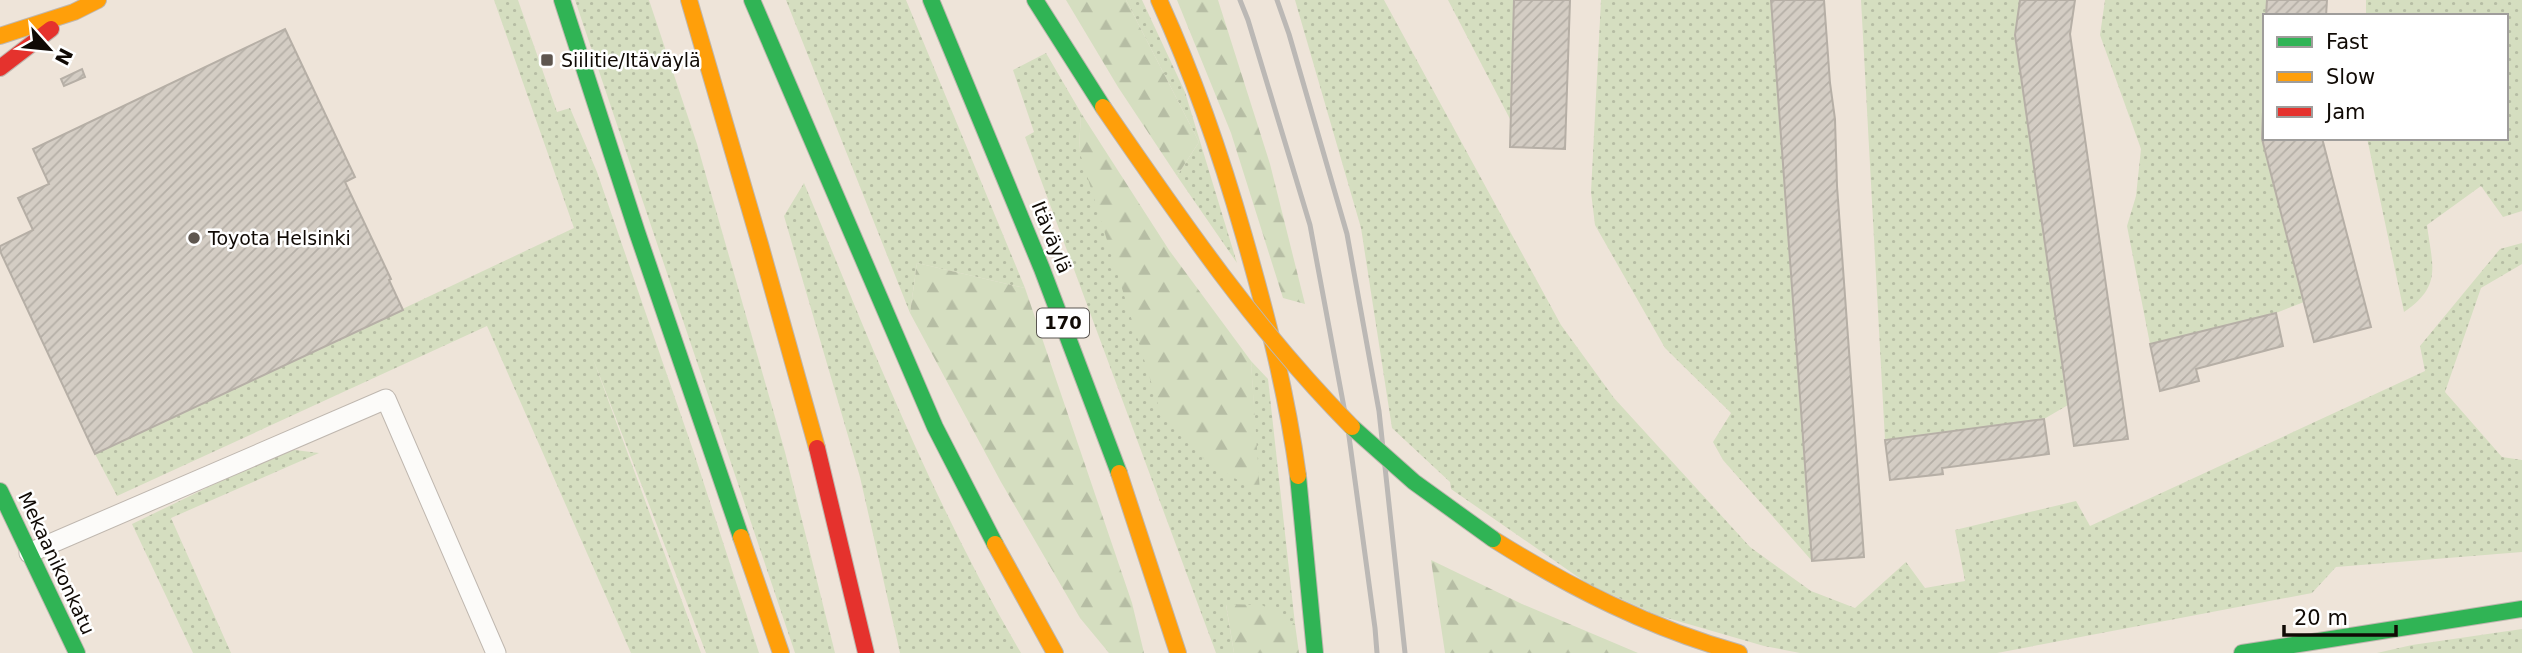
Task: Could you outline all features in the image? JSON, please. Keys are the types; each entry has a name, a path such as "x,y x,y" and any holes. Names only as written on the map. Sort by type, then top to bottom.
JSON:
{"main road":[{"path":"0,36 74,12 98,0"},
{"path":"562,0 633,219 781,653"},
{"path":"689,0 743,182 808,419 850,577 866,653"},
{"path":"752,0 935,427 1055,653"},
{"name":"Itäväylä","path":"932,0 987,129 1113,454 1178,653"},
{"path":"1035,0 1103,107 1205,255 1261,326 1355,430 1445,507 1538,568 1649,625 1739,653"},
{"path":"1159,0 1186,57 1225,168 1284,388 1301,505 1315,653"},
{"path":"0,68 74,12"},
{"name":"Mekaanikonkatu","path":"0,491 77,653"},
{"path":"2242,653 2522,609"}],"lane":[{"path":"29,553 386,398 496,653"}],"green space":[{"path":"494,0 518,0 557,112 570,108 597,172 693,450 759,653 706,653 592,356 701,653 631,653 487,326 117,496 95,454 574,228"},
{"path":"575,0 649,0 697,144 785,452 835,653 795,653"},
{"path":"786,0 906,0 1025,288 917,263 910,313"},
{"path":"1066,0 1126,0 1199,142 1177,176 1118,87"},
{"path":"1126,0 1142,0 1185,92 1237,263 1177,176 1199,142"},
{"path":"1177,0 1218,0 1270,164 1305,304 1283,298 1231,133"},
{"path":"1295,0 1384,0 1561,325 1614,398 1750,547 1811,591 1855,608 1906,562 1925,588 1965,581 1955,530 2076,501 2090,526 2425,371 2420,346 2500,249 2522,243 2522,264 2481,288 2445,392 2502,457 2522,460 2522,552 2336,567 2312,593 1997,653 1800,653 1764,646 1657,615 1588,584 1451,489 1450,482 1392,428 1361,228"},
{"path":"1448,0 1514,0 1510,119"},
{"path":"1601,0 1771,0 1812,561 1723,460 1713,442 1731,413 1665,348 1595,225 1591,192"},
{"path":"1861,0 2020,0 2015,35 2068,405 2044,419 1885,440"},
{"path":"2105,0 2267,0 2266,14 2263,14 2262,139 2304,302 2276,313 2150,344 2127,226 2136,196 2141,149 2100,35"},
{"path":"2366,0 2522,0 2522,211 2503,217 2481,186 2427,225 2432,263 2430,284 2425,293 2404,312 2367,140 2508,140 2508,14 2366,14"},
{"path":"1046,53 1081,113 1079,150 1259,492 1251,361 1268,379 1295,624 1226,605 1234,653 1216,653 1025,137 1034,132 1013,70"},
{"path":"1081,113 1169,250 1251,361 1260,493 1207,462 1161,414 1079,150"},
{"path":"804,183 878,362 931,481 989,597 1021,653 900,653 860,477 784,216"},
{"path":"917,263 1025,288 1132,603 1144,653 1109,653 1080,618 1001,482 910,313"},
{"path":"287,449 319,453 171,518 231,653 193,653 132,524"},
{"path":"1431,560 1522,604 1638,653 1445,653"},
{"path":"1226,604 1262,605 1295,624 1299,653 1234,653"},
{"path":"2522,629 2522,653 2377,653 2412,645"}],"building":[{"path":"1514,0 1570,0 1565,149 1510,147"},
{"path":"1771,0 1824,0 1835,119 1837,186 1864,557 1812,561"},
{"path":"2020,0 2075,0 2070,34 2128,439 2074,446 2015,35"},
{"path":"2267,0 2327,0 2326,14 2266,14"},
{"name":"Toyota Helsinki","path":"285,29 355,177 345,182 403,310 95,454 0,251 0,246 33,230 18,198 49,184 33,149"},
{"path":"82,69 85,77 64,86 61,79"},
{"path":"2263,112 2263,140 2323,140 2371,327 2314,342 2262,139"},
{"path":"2276,313 2283,346 2196,369 2199,381 2160,391 2150,344"},
{"path":"2044,419 2049,454 1942,468 1943,474 1890,480 1885,440"}],"railway":[{"path":"1240,0 1310,225 1348,429 1377,653"},
{"path":"1277,0 1347,234 1379,411 1405,653"}],"traffic: fast":[{"path":"562,0 637,232 741,537"},
{"path":"752,0 935,427 995,544"},
{"path":"931,0 1042,269 1119,473"},
{"path":"1035,0 1103,107"},
{"path":"1352,427 1414,482 1493,539"},
{"path":"1298,476 1315,653"},
{"path":"0,491 77,653"},
{"path":"2242,653 2522,609"}],"traffic: slow":[{"path":"0,36 74,12 98,0"},
{"path":"689,0 817,448"},
{"path":"1159,0 1195,87 1235,206 1275,355 1298,476"},
{"path":"1103,107 1190,232 1251,313 1352,427"},
{"path":"1119,473 1178,653"},
{"path":"741,537 781,653"},
{"path":"1493,539 1612,605 1674,632 1739,653"},
{"path":"995,544 1055,653"}],"traffic: jam":[{"path":"0,68 51,29"},
{"path":"817,448 866,653"}],"place":[{"name":"Siilitie/Itäväylä","path":"547,60"},
{"name":"Toyota Helsinki","path":"194,238"}]}
